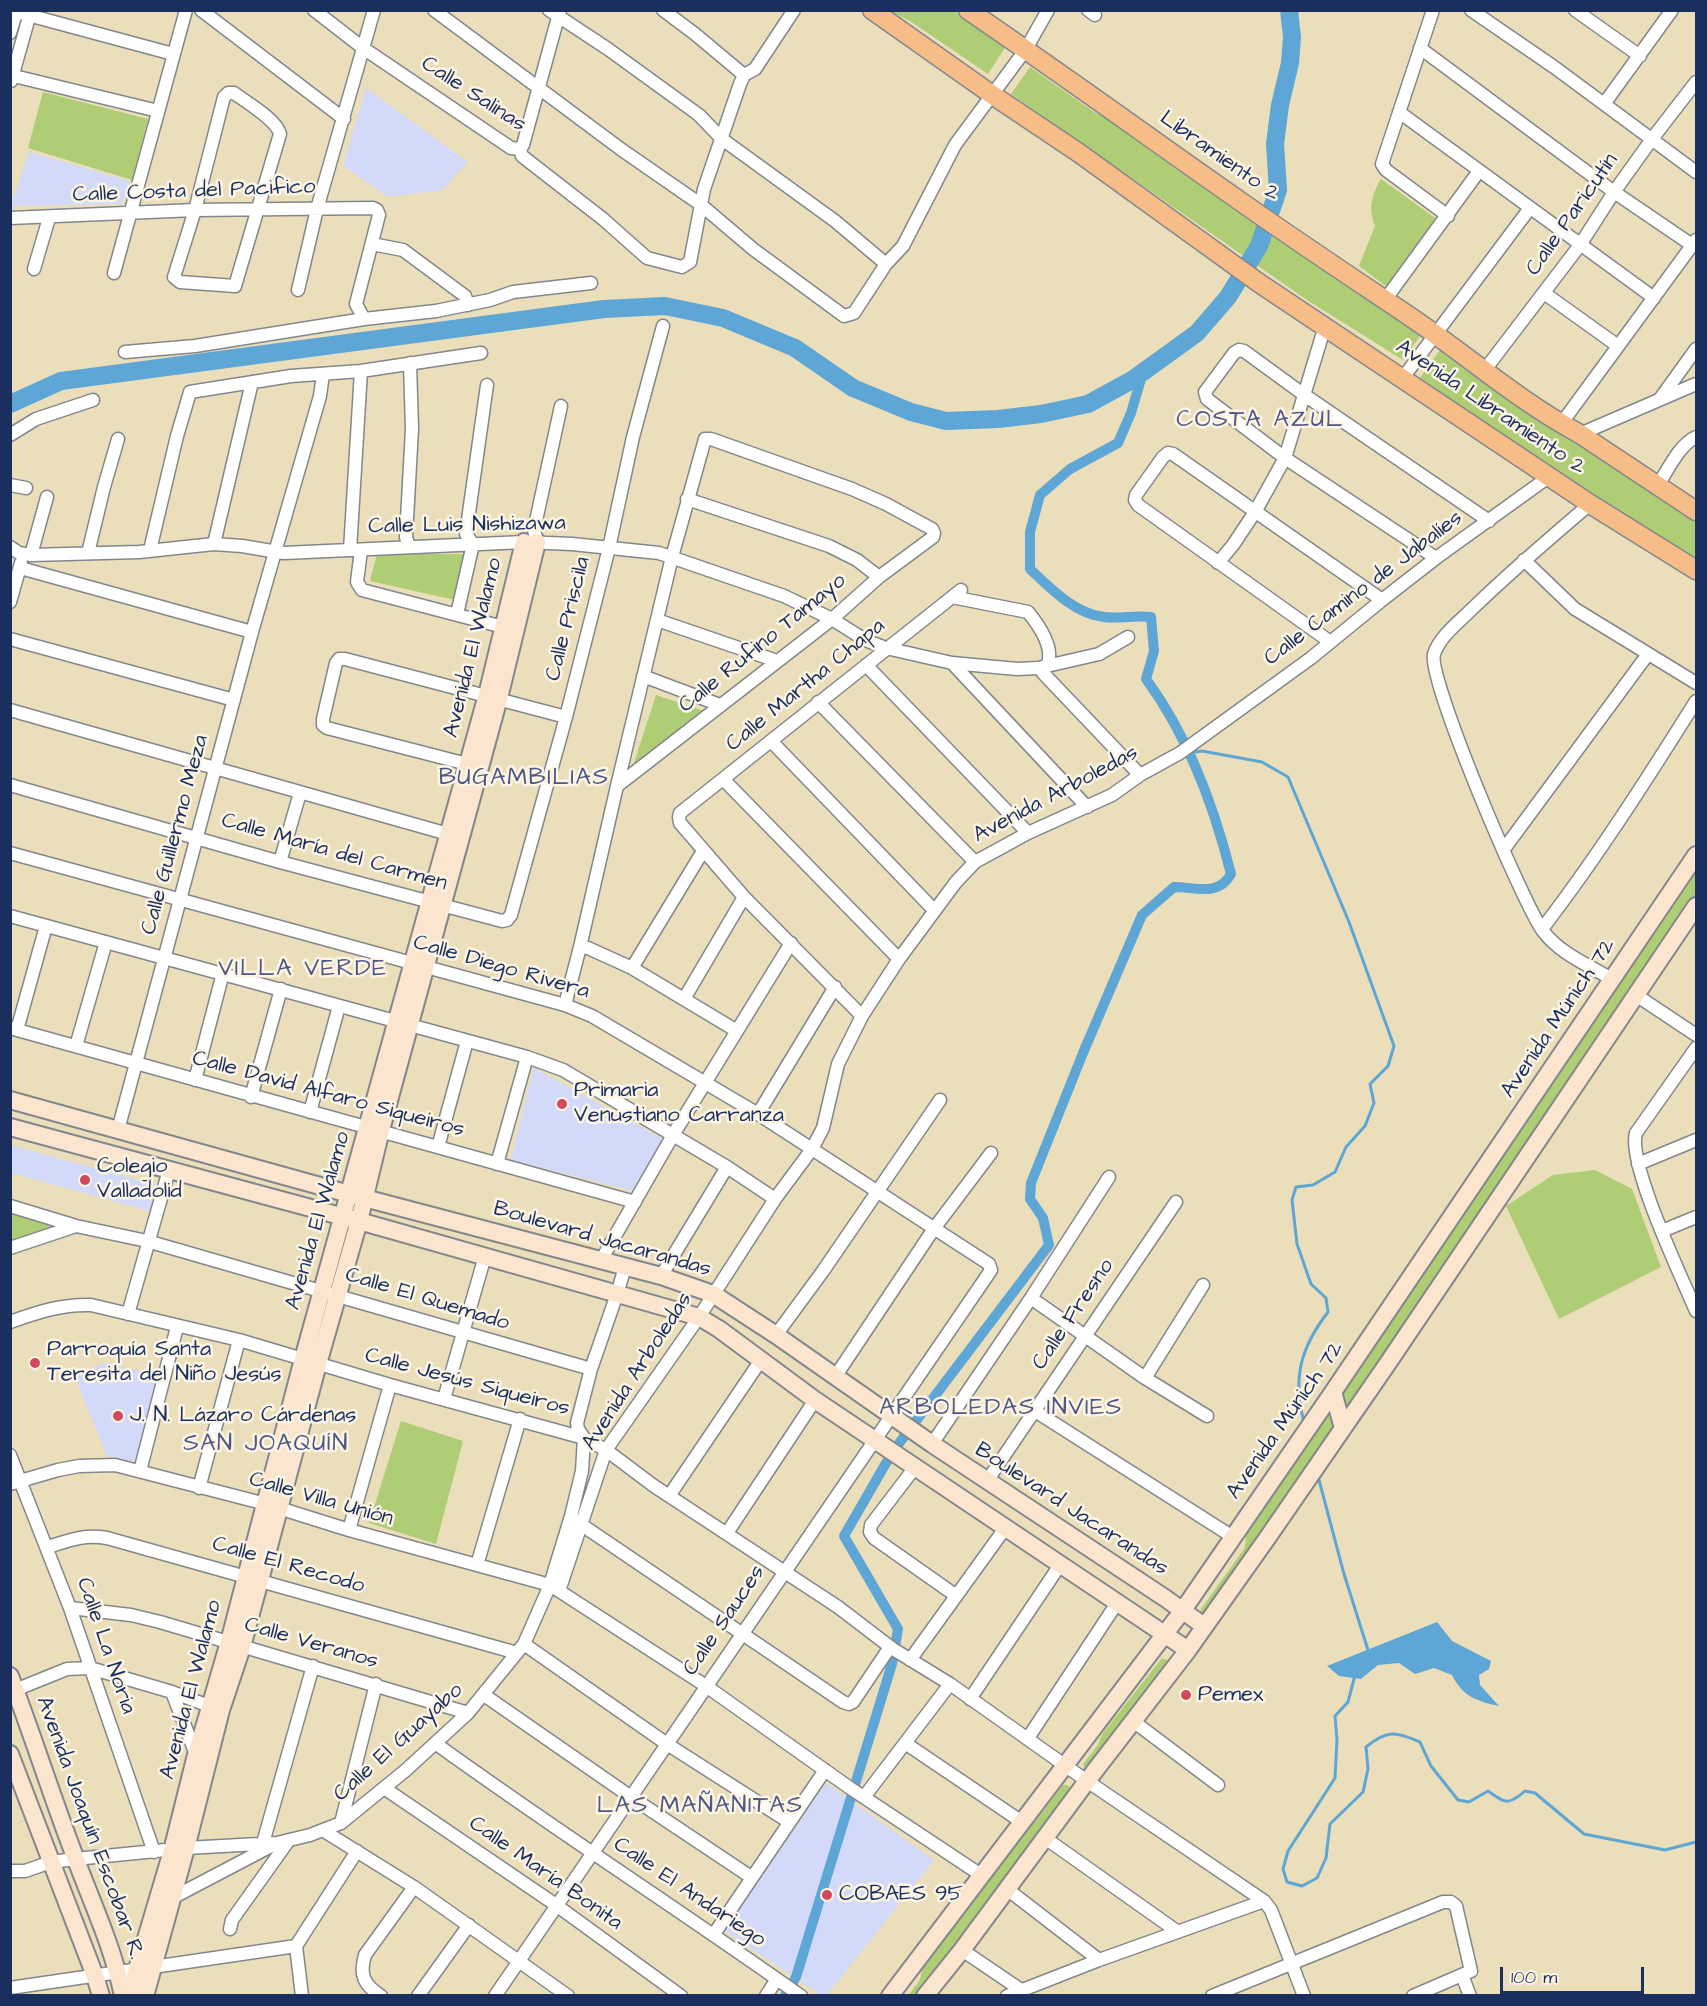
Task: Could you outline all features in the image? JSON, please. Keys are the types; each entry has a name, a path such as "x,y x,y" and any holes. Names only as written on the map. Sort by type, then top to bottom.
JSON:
{"main road":[{"path":"872,10 991,94"},
{"name":"Libramiento 2","path":"968,10 1246,206 1439,337"},
{"name":"Avenida Libramiento 2","path":"991,94 1079,153 1259,283 1590,504 1696,570"},
{"name":"Avenida Libramiento 2","path":"1439,337 1561,424 1580,434 1696,511"},
{"name":"Avenida El Walamo","path":"129,1995 145,1970 172,1898 196,1755 215,1709 236,1645 310,1362 493,697 532,538"},
{"name":"Avenida Múnich 72","path":"890,1995 1183,1610 1696,855"},
{"path":"925,1995 963,1950 1087,1781 1188,1650 1340,1433 1696,906"},
{"name":"Boulevard Jacarandas","path":"10,1100 600,1262 662,1276 713,1294 1204,1626"},
{"name":"Boulevard Jacarandas","path":"10,1127 351,1219 699,1317 815,1400 1188,1650"},
{"path":"1333,1392 1340,1433"},
{"path":"1310,1424 1328,1427 1340,1433"},
{"name":"Avenida Joaquín Escobar R.","path":"12,1686 101,1922 118,1972 123,1995"},
{"name":"Avenida El Walamo","path":"145,1995 145,1970 179,1850 206,1770 215,1709"},
{"name":"Avenida Joaquín Escobar R.","path":"10,1754 101,1995"}],"street":[{"path":"114,273 186,10"},
{"path":"201,10 344,119"},
{"name":"Calle Salinas","path":"314,10 363,48 511,148 520,149 522,156 603,219 647,258 682,267 690,262 700,204 744,75"},
{"path":"298,290 317,209 374,10"},
{"path":"434,10 622,150 700,204 753,249 844,316 854,313 886,264 903,246 955,145 1026,49 1048,10"},
{"path":"663,10 744,75 755,69 794,10"},
{"path":"1433,10 1382,164 1386,170 1448,216"},
{"path":"1472,10 1696,172"},
{"path":"1575,10 1640,56"},
{"path":"1604,104 1672,10"},
{"path":"10,33 17,11 173,54"},
{"path":"30,13 11,78 158,111"},
{"path":"520,149 539,88 556,13 699,115 722,139 835,221 886,264"},
{"path":"1420,48 1614,192 1694,242 1561,424"},
{"name":"Calle Paricutín","path":"1484,371 1580,245 1614,192 1696,82"},
{"path":"228,93 234,93 279,130 280,135 257,210 235,286 176,280 174,277 195,210 224,97 228,93"},
{"path":"1399,112 1654,298"},
{"path":"1385,300 1479,171"},
{"name":"Calle Costa del Pacifico","path":"10,218 195,210 373,208 379,215 372,244"},
{"path":"1402,379 1439,337 1530,208"},
{"path":"34,269 49,218"},
{"path":"364,319 356,304 372,244 403,250 465,296 468,305"},
{"path":"125,352 195,346 364,319 436,311 468,305 513,292 591,283"},
{"path":"1544,293 1618,346"},
{"name":"Calle Priscila","path":"507,920 511,915 566,717 609,548 633,438 663,326"},
{"path":"1218,563 1255,512 1285,458 1325,326"},
{"path":"1659,400 1696,349"},
{"path":"1436,558 1285,458 1207,399 1204,392 1234,353 1239,350 1244,351 1489,521"},
{"path":"150,550 177,436 190,392 291,376 361,370 481,353"},
{"path":"409,547 406,537 412,429 410,363"},
{"path":"361,370 357,582 362,590 510,628"},
{"name":"Calle Guillermo Meza","path":"118,1130 252,632 320,396 323,374"},
{"path":"214,544 252,382"},
{"path":"1580,434 1696,384"},
{"path":"457,614 473,544 466,534 487,385"},
{"path":"10,435 36,419 93,400"},
{"name":"Avenida El Walamo","path":"532,538 561,405"},
{"path":"1658,485 1684,447 1696,437"},
{"path":"88,554 118,439"},
{"name":"Calle Rufino Tamayo","path":"617,786 832,619 879,577 933,537 934,533 932,529 886,504 852,489 711,439 705,439 687,498"},
{"path":"1329,641 1138,505 1135,500 1163,457 1168,453 1173,454 1382,600"},
{"name":"Calle Camino de Jabalíes","path":"1204,735 1262,695 1436,558 1551,476"},
{"path":"10,485 26,488"},
{"path":"10,602 47,497"},
{"path":"565,1005 687,498 829,546 857,560 879,577"},
{"path":"1590,504 1524,560 1450,631 1434,653 1433,661 1446,707 1483,802 1542,929 1573,958 1613,980"},
{"name":"Calle Luis Nishizawa","path":"28,554 139,552 214,544 284,553 473,544 532,538 659,553 784,596 832,619 865,640 886,648 952,663 1017,669 1046,666 1099,654 1128,637"},
{"path":"10,547 28,554"},
{"path":"1524,560 1575,609 1696,683"},
{"path":"20,570 24,569 252,632"},
{"name":"Calle Martha Chapa","path":"702,850 680,824 680,813 957,594 1028,612 1042,633 1047,646 1050,659 1046,666"},
{"path":"657,620 777,661"},
{"path":"10,639 234,700"},
{"path":"1504,849 1648,654"},
{"path":"473,766 327,728 323,725 336,663 339,659 566,717"},
{"path":"952,663 1087,807"},
{"path":"866,665 1028,833"},
{"path":"1046,666 1043,673 1140,776"},
{"path":"644,676 720,705"},
{"path":"1542,929 1576,885 1627,810 1696,701"},
{"path":"818,702 975,862"},
{"path":"10,710 454,836"},
{"name":"Avenida Arboledas","path":"576,1520 606,1450 699,1317 775,1199 812,1149 823,1128 838,1064 862,1016 899,958 956,882 975,862 1028,833 1112,795 1180,753 1204,735"},
{"path":"771,741 934,910"},
{"path":"723,779 899,958"},
{"name":"Calle María del Carmen","path":"10,785 280,862 502,921 507,920"},
{"path":"280,862 300,793"},
{"path":"632,968 702,850 744,897 862,1016"},
{"name":"Calle Diego Rivera","path":"10,853 565,1005 591,1016 758,1114 933,1230 989,1264 991,1270"},
{"path":"684,999 744,897"},
{"path":"10,916 527,1057 563,1070 727,1167 775,1199"},
{"path":"14,1029 46,926"},
{"path":"76,1046 106,942"},
{"path":"600,1262 673,1135 791,943"},
{"path":"580,947 588,948 632,968 737,1031"},
{"path":"195,1080 223,973"},
{"path":"758,1114 835,987"},
{"path":"251,1096 281,989"},
{"path":"1636,994 1696,1035"},
{"path":"310,1112 339,1006"},
{"name":"Calle David Alfaro Siqueiros","path":"14,1029 635,1202"},
{"path":"438,1147 467,1041"},
{"path":"1695,1305 1662,1231 1638,1164 1634,1140 1636,1133 1696,1048"},
{"path":"497,1164 527,1057"},
{"path":"776,1335 823,1272 940,1100"},
{"path":"1638,1164 1696,1140"},
{"path":"835,1377 933,1230 991,1153"},
{"path":"662,1276 727,1167"},
{"path":"128,1314 169,1170"},
{"path":"932,1444 1031,1298 1109,1177"},
{"name":"Calle Fresno","path":"987,1481 1176,1202"},
{"name":"Calle El Quemado","path":"10,1206 76,1226 147,1241 591,1369"},
{"path":"1662,1231 1696,1217"},
{"path":"10,1248 76,1226"},
{"path":"444,1399 485,1256"},
{"name":"Calle El Guayabo","path":"10,1871 25,1870 75,1858 283,1842 324,1831 341,1823 384,1788 468,1713 520,1649 554,1588 576,1520 584,1438 577,1423 591,1369 625,1267"},
{"name":"Calle Sauces","path":"495,1995 785,1571 881,1443 904,1425 991,1270"},
{"path":"1145,1378 1203,1285"},
{"path":"1031,1298 1145,1378 1207,1416"},
{"name":"Calle Jesús Siqueiros","path":"10,1322 49,1308 91,1305 239,1340 390,1385 584,1438 606,1450 669,1496 838,1607 898,1652 950,1684 1087,1781 1264,1901"},
{"path":"140,1471 177,1327"},
{"path":"199,1488 239,1340"},
{"path":"669,1496 760,1360"},
{"path":"349,1530 390,1385"},
{"path":"727,1533 815,1400"},
{"path":"1035,1411 1233,1537"},
{"path":"477,1565 520,1419"},
{"name":"Calle La Noria","path":"10,1455 15,1483 48,1547 154,1852"},
{"path":"909,1461 871,1525 870,1532 874,1538 956,1595"},
{"name":"Calle Villa Unión","path":"15,1483 40,1474 79,1466 115,1465 273,1507 554,1588 706,1686 857,1792 981,1875"},
{"path":"576,1520 849,1704 854,1702 898,1652 956,1595 1006,1527"},
{"name":"Calle El Recodo","path":"48,1547 91,1535 520,1649 789,1822"},
{"path":"970,1698 1060,1565"},
{"path":"1028,1738 1117,1603"},
{"name":"Calle Veranos","path":"70,1608 131,1615 376,1684 468,1713"},
{"path":"263,1843 313,1666"},
{"path":"12,1686 67,1670 90,1668 172,1692 215,1709"},
{"path":"341,1823 376,1684"},
{"path":"857,1792 905,1743 950,1684"},
{"path":"172,1692 196,1755 206,1770"},
{"path":"484,1695 631,1797 751,1876"},
{"path":"1133,1721 1218,1785"},
{"name":"Calle El Andariego","path":"435,1743 505,1794 714,1934 789,1988"},
{"path":"905,1743 1022,1822"},
{"path":"714,1934 751,1876 825,1770"},
{"name":"Calle María Bonita","path":"384,1788 556,1905 681,1995"},
{"path":"324,1831 414,1887 568,1995"},
{"path":"1045,1838 1178,1932"},
{"path":"172,1898 283,1842"},
{"path":"230,1929 232,1920 283,1842"},
{"path":"302,1995 296,1947 357,1851"},
{"path":"381,1995 367,1986 363,1963 365,1955 414,1887"},
{"path":"1007,1889 1099,1960"},
{"path":"1007,1995 1264,1901 1270,1910 1304,1995"},
{"path":"1212,1995 1443,1902 1451,1902 1456,1906 1470,1995"},
{"path":"418,1995 469,1925"},
{"path":"10,1988 296,1947"},
{"path":"963,1950 1021,1990"},
{"path":"1413,1995 1466,1973"},
{"path":"766,1995 789,1988"}],"shaded area":[{"path":"366,88 468,162 442,190 388,197 343,166"},
{"path":"29,152 130,181 122,204 11,206"},
{"name":"Primaria Venustiano Carranza","path":"534,1068 663,1139 634,1191 511,1160"},
{"name":"Colegio Valladolid","path":"10,1145 160,1186 153,1212 11,1173"},
{"name":"J. N. Lázaro Cárdenas","path":"105,1363 158,1375 135,1461 107,1456 74,1375"},
{"name":"COBAES 95","path":"826,1783 934,1860 827,1995 822,1996 725,1931"}],"green space":[{"path":"889,11 954,11 1006,46 988,74 910,21"},
{"path":"1030,67 1094,112 1125,127 1425,329 1403,360 1307,300 1011,94"},
{"path":"43,92 148,119 132,180 28,148"},
{"path":"1381,179 1442,223 1391,290 1359,266 1375,226 1372,201"},
{"path":"1442,347 1696,513 1696,564 1420,378"},
{"path":"377,554 466,554 455,600 370,581"},
{"path":"656,695 704,711 633,766"},
{"path":"1696,866 1696,898 1209,1615 1207,1617 1200,1614 1201,1609 1244,1549 1245,1534"},
{"path":"1595,1170 1632,1189 1661,1267 1559,1319 1506,1206 1553,1175"},
{"path":"11,1212 62,1226 11,1243"},
{"path":"401,1421 463,1441 436,1544 369,1523"},
{"path":"1162,1658 1167,1660 1167,1663 1153,1680 1153,1686 1085,1770 1083,1764 1098,1745 1102,1734"},
{"path":"1063,1785 1071,1789 1056,1808 1051,1823 921,1995 908,1996 920,1980 922,1967"}],"water":[{"path":"1437,1622 1452,1641 1491,1661 1489,1669 1479,1675 1480,1685 1499,1706 1471,1697 1452,1675 1434,1668 1415,1674 1399,1663 1378,1665 1361,1679 1339,1676 1327,1666"}],"waterway":[{"path":"10,404 61,381 604,309 665,306 723,318 795,348 853,388 911,412 946,421 998,419 1041,414 1088,404 1132,380 1197,333 1228,297 1259,246 1278,190 1275,144 1280,105 1290,63 1292,37 1289,10"},
{"path":"785,1996 796,1977 892,1664 898,1629 844,1536 900,1442 1049,1245 1043,1218 1030,1199 1031,1183 1142,915 1174,887 1213,888 1220,886 1231,874 1208,797 1198,772 1175,724 1146,679 1154,651 1151,617 1116,618 1093,615 1073,606 1030,569 1030,532 1040,495 1070,469 1118,443 1131,413 1143,372"},
{"path":"1189,753 1202,751 1262,762 1288,777 1349,922 1394,1046 1388,1066 1370,1084 1374,1103 1365,1126 1346,1147 1335,1172 1313,1185 1296,1187 1292,1200 1297,1244 1311,1284 1326,1298 1328,1312 1311,1338 1301,1364 1299,1391 1304,1422"},
{"path":"1319,1480 1344,1574 1368,1650 1366,1653"},
{"path":"1355,1675 1348,1702 1335,1716 1337,1740 1335,1778 1288,1851 1283,1869 1287,1882 1302,1886 1317,1878 1326,1858 1330,1824 1363,1792 1368,1769 1366,1747 1380,1737 1392,1734 1420,1742 1431,1766 1458,1800 1469,1802 1488,1791 1503,1800 1510,1801 1525,1791 1535,1793 1584,1834 1665,1850 1696,1842"}],"place":[{"name":"Primaria Venustiano Carranza","path":"562,1104"},
{"name":"Colegio Valladolid","path":"85,1180"},
{"name":"Parroquía Santa Teresita del Niño Jesús","path":"35,1363"},
{"name":"J. N. Lázaro Cárdenas","path":"118,1416"},
{"name":"Pemex","path":"1186,1695"},
{"name":"COBAES 95","path":"827,1895"}],"district":[{"name":"COSTA AZUL","path":"1260,421"},
{"name":"BUGAMBILIAS","path":"524,779"},
{"name":"VILLA VERDE","path":"303,970"},
{"name":"ARBOLEDAS INVIES","path":"1001,1409"},
{"name":"SAN JOAQUÍN","path":"266,1445"},
{"name":"LAS MAÑANITAS","path":"700,1807"}]}
